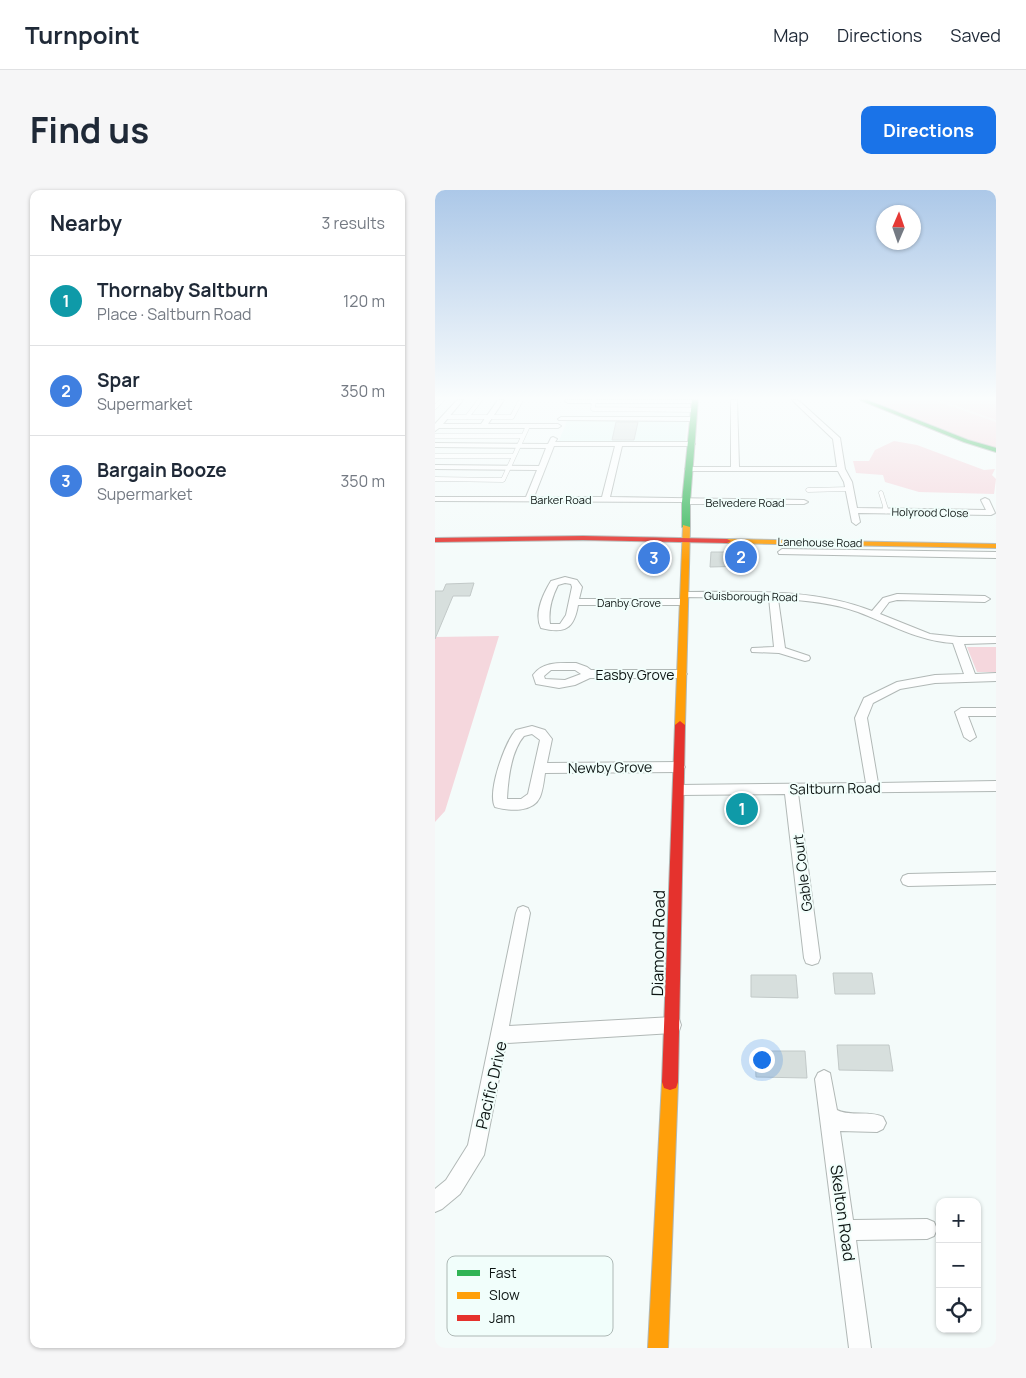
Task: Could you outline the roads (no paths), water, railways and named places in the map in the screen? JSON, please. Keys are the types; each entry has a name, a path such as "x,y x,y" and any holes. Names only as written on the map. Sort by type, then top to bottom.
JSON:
{"street":[{"path":"530,498 547,454"},
{"path":"606,499 617,454"},
{"name":"Diamond Road","path":"658,1348 673,1025 685,540 690,454"},
{"path":"735,454 735,469"},
{"path":"839,454 856,522"},
{"path":"435,466 542,468"},
{"path":"689,469 841,468"},
{"name":"Barker Road","path":"435,499 530,498 687,501"},
{"name":"Holyrood Close","path":"854,510 991,513 985,500"},
{"name":"Belvedere Road","path":"687,501 804,502"},
{"name":"Lanehouse Road","path":"435,540 540,537 685,540 913,549 996,546"},
{"path":"782,552 913,549 996,555"},
{"path":"812,552 812,562"},
{"path":"565,580 575,582 577,588 574,602 570,620 566,626 555,628 545,626 543,620 554,583 565,580"},
{"path":"875,614 886,600 897,597 953,594 985,599"},
{"path":"773,595 780,650"},
{"name":"Guisborough Road","path":"684,598 773,595 824,601 875,614 921,634 957,640 996,640"},
{"name":"Danby Grove","path":"574,602 684,598"},
{"path":"957,640 970,676"},
{"path":"756,650 780,650 805,658"},
{"name":"Easby Grove","path":"588,674 682,674"},
{"path":"873,788 861,718 868,700 897,686 935,679 970,676 996,677"},
{"path":"971,737 961,712 996,712"},
{"path":"532,730 541,733 546,739 541,768 534,796 529,802 513,806 500,802 500,794 512,742 520,732 532,730"},
{"name":"Newby Grove","path":"541,768 679,766"},
{"name":"Gable Court","path":"791,788 812,958"},
{"name":"Saltburn Road","path":"679,790 873,788 995,790"},
{"path":"908,880 996,878"},
{"path":"501,1035 523,913"},
{"name":"Pacific Drive","path":"435,1202 453,1187 477,1148 501,1035 673,1025"},
{"name":"Skelton Road","path":"824,1079 860,1348"},
{"path":"829,1115 841,1122 877,1123"},
{"path":"845,1230 927,1229"}],"lane":[{"path":"435,456 514,456 503,480 435,479"},
{"path":"808,490 849,489"},
{"path":"881,493 886,511"}],"place":[{"name":"Spar","path":"741,557"},
{"name":"Bargain Booze","path":"654,558"},
{"name":"Thornaby Saltburn","path":"742,809"}]}
